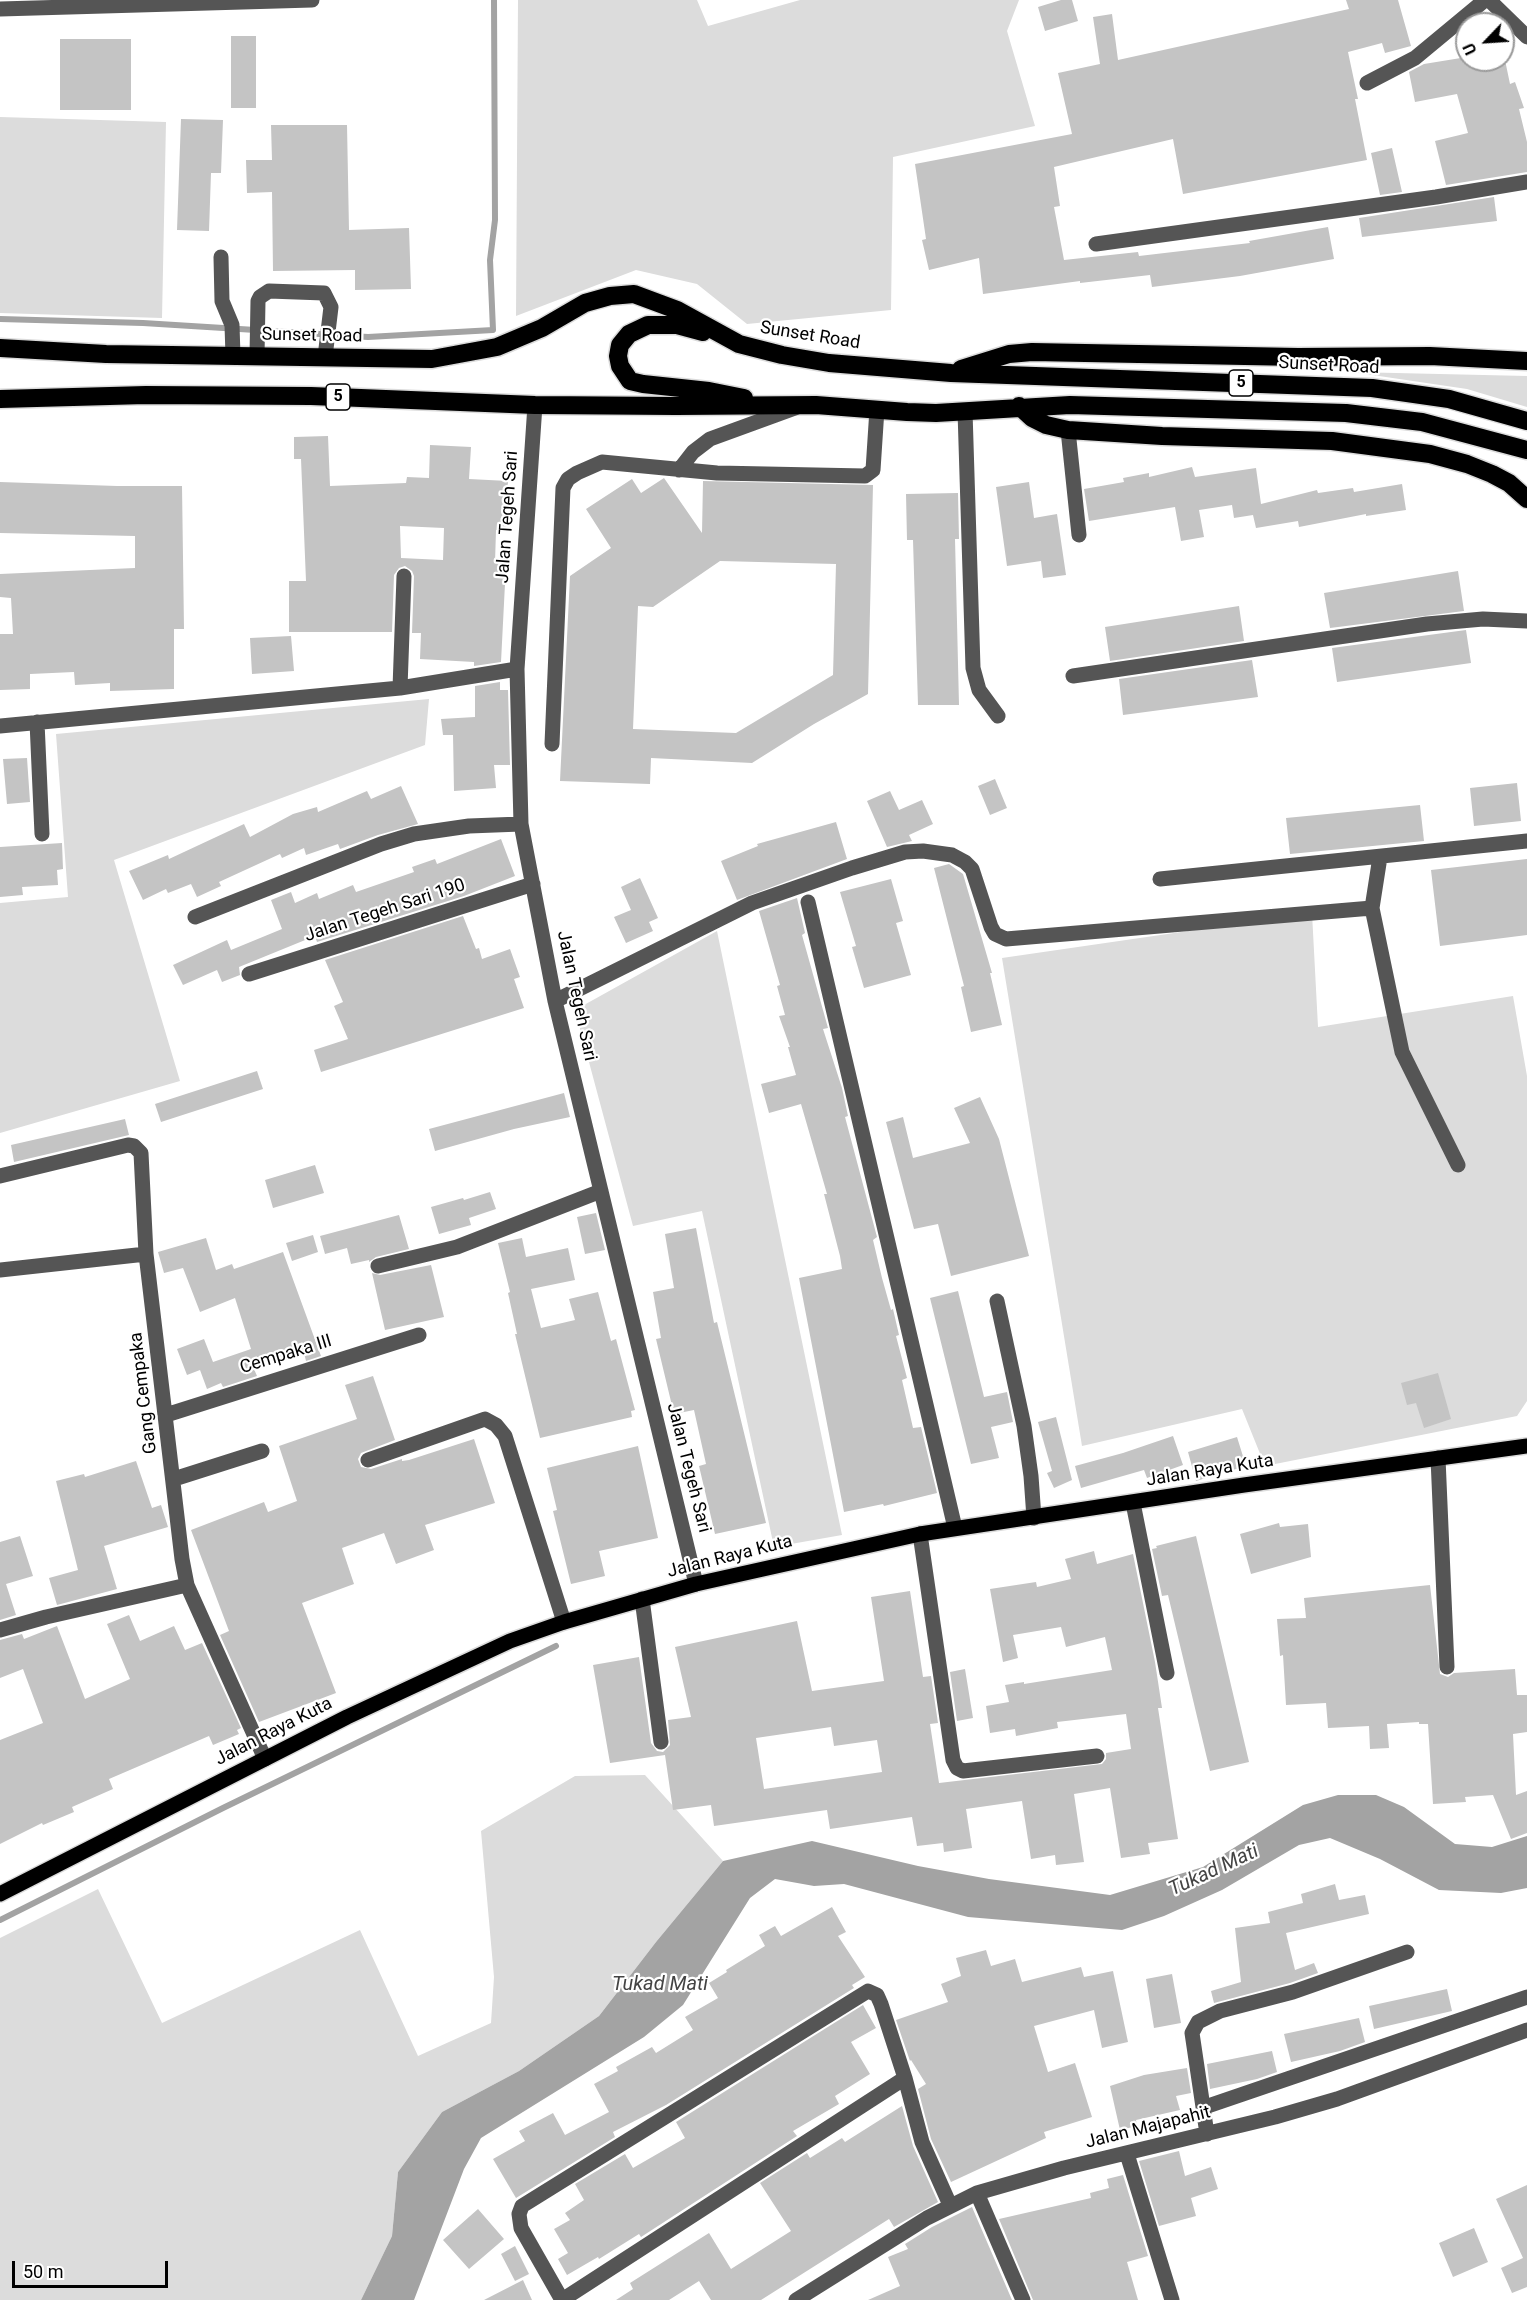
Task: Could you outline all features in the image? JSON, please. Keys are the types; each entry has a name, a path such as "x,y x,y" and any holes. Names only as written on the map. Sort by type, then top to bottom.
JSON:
{"highway":[{"name":"Sunset Road","path":"0,348 106,354 432,359 497,347 521,338 585,303 610,296 634,294 677,310 739,344 782,355 829,363 951,373 1372,388 1449,399 1527,421"},
{"path":"739,344 677,326 648,325 629,334 620,345 618,356 620,366 630,381 709,391 775,405"},
{"path":"951,373 1009,354 1032,352 1298,357 1430,356 1527,361"},
{"name":"5","path":"0,399 146,395 276,396 535,405 803,405 936,413 1019,406 1120,406 1380,415 1464,431 1527,450"},
{"path":"1019,406 1032,418 1046,426 1068,430 1162,436 1276,438 1389,447 1430,454 1467,464 1509,483 1527,499"}],"main road":[{"name":"Jalan Raya Kuta","path":"0,1894 265,1759 510,1641 642,1599 696,1584 920,1534 1527,1446"}],"street":[{"path":"0,9 312,0"},
{"path":"1367,83 1415,58 1487,0 1527,38"},
{"path":"1096,244 1436,197 1527,182"},
{"path":"221,257 222,301 231,326 233,357"},
{"path":"257,356 258,301 270,291 324,293 331,307 325,357"},
{"name":"Jalan Tegeh Sari","path":"535,405 517,669 521,824 555,1001 696,1584"},
{"path":"678,470 710,439 803,405"},
{"path":"552,744 563,488 568,479 602,462 717,473 865,476 873,470 877,409"},
{"path":"965,411 974,668 979,690 998,716"},
{"path":"1068,430 1079,535"},
{"path":"400,688 404,576"},
{"path":"1073,676 1427,624 1483,620 1527,621"},
{"path":"0,726 400,688 517,669"},
{"path":"37,722 42,834"},
{"path":"195,917 381,844 414,834 450,828 521,824"},
{"path":"1160,879 1527,841"},
{"path":"555,1001 752,903 905,852 923,851 952,855 965,862 972,869 991,927 995,934 1006,939 1372,908"},
{"path":"1380,857 1372,908 1401,1052 1458,1166"},
{"name":"Jalan Tegeh Sari 190","path":"249,974 533,884"},
{"path":"808,902 955,1528"},
{"name":"Gang Cempaka","path":"0,1176 128,1145 134,1146 141,1153 146,1254 174,1479 178,1536 188,1585 265,1759"},
{"path":"378,1266 457,1247 601,1191"},
{"path":"0,1270 146,1254"},
{"path":"997,1301 1024,1426 1034,1518"},
{"name":"Cempaka III","path":"166,1415 419,1335"},
{"path":"368,1460 485,1419 496,1425 505,1436 564,1622"},
{"path":"174,1479 262,1452"},
{"path":"1438,1458 1447,1667"},
{"path":"1134,1503 1167,1673"},
{"path":"920,1534 953,1760 957,1768 963,1772 1097,1756"},
{"path":"0,1630 46,1617 188,1585"},
{"path":"642,1599 662,1742"},
{"path":"1207,2134 1205,2107 1192,2033 1198,2022 1220,2012 1293,1992 1407,1953"},
{"path":"905,2078 562,2300 521,2229 519,2214 528,2201 622,2146 864,1993 873,1993 879,1999 905,2078 922,2142 950,2205"},
{"path":"1205,2107 1527,1997"},
{"name":"Jalan Majapahit","path":"803,2298 950,2205 977,2193 1045,2173 1207,2134 1337,2099 1527,2030"},
{"path":"1127,2154 1172,2300"},
{"path":"977,2193 1023,2300"}],"shaded area":[{"path":"518,0 697,0 708,26 800,0 1019,0 1007,31 1035,126 893,157 891,310 747,324 697,284 636,270 516,316"},
{"path":"0,117 166,122 162,318 0,313"},
{"path":"1352,372 1527,376 1527,407 1467,389"},
{"path":"429,699 425,745 114,860 180,1081 0,1133 0,903 68,897 56,734"},
{"path":"1312,913 1318,1027 1513,996 1527,1076 1527,1401 1517,1416 1265,1466 1242,1409 1082,1446 1002,958"},
{"path":"717,931 842,1535 774,1547 702,1211 633,1226 575,1010"},
{"path":"645,1775 723,1861 599,2016 519,2071 442,2112 398,2172 392,2236 361,2300 0,2300 0,1938 98,1889 162,2023 360,1930 418,2056 491,2023 494,1977 481,1831 575,1776"}],"water":[{"name":"Tukad Mati","path":"1338,1795 1376,1795 1404,1807 1455,1844 1492,1847 1527,1836 1527,1888 1501,1893 1439,1890 1380,1859 1330,1838 1299,1845 1222,1890 1164,1916 1122,1930 968,1917 844,1884 814,1886 775,1879 750,1898 683,2005 644,2037 481,2138 464,2169 414,2300 361,2300 392,2236 398,2172 442,2112 519,2071 599,2016 723,1861 812,1841 918,1866 989,1879 1110,1895 1203,1867 1303,1805"}],"building":[{"path":"1061,0 1072,0 1078,21 1045,31 1038,7"},
{"path":"1346,0 1398,0 1411,46 1385,53 1382,43 1348,52 1367,160 1183,194 1173,139 1054,167 1060,206 1054,207 1064,260 1138,252 1139,256 1250,243 1249,241 1328,227 1334,259 1240,276 1152,287 1150,275 1080,283 1080,281 983,294 979,258 929,270 922,240 926,239 915,164 1072,134 1058,73 1100,64 1093,17 1112,14 1118,60 1349,9"},
{"path":"231,36 256,36 256,108 231,108"},
{"path":"60,39 131,39 131,110 60,110"},
{"path":"1455,59 1455,72 1508,72 1510,84 1515,82 1524,108 1519,109 1527,142 1527,172 1446,185 1435,141 1468,133 1457,94 1415,102 1409,72 1424,64"},
{"path":"181,119 223,120 221,173 211,173 209,231 177,230"},
{"path":"271,125 347,125 349,230 409,228 411,289 355,290 355,270 273,271 272,192 247,193 246,160 272,160"},
{"path":"1392,148 1402,192 1380,195 1371,153"},
{"path":"1494,197 1497,221 1362,237 1359,218"},
{"path":"328,436 330,486 406,483 407,477 429,478 430,445 471,447 469,479 508,481 506,530 496,530 495,563 506,564 501,662 474,666 474,662 420,659 421,633 412,633 414,576 412,571 405,566 399,568 394,575 392,632 289,632 289,581 306,581 301,459 294,459 294,437","holes":["400,526 444,528 443,560 401,558"]},
{"path":"1192,467 1195,477 1256,468 1261,504 1317,490 1318,493 1353,488 1354,492 1402,484 1406,510 1366,516 1366,514 1299,527 1298,521 1256,528 1253,515 1234,518 1232,505 1199,510 1204,537 1181,541 1175,507 1089,521 1084,489 1124,482 1123,478 1149,473 1149,477"},
{"path":"664,478 702,533 703,481 873,485 868,694 814,724 752,763 651,758 650,784 560,781 570,576 611,548 586,509 632,479 641,493","holes":["720,561 836,564 833,675 736,733 633,729 638,606 653,607"]},
{"path":"0,482 182,486 184,629 174,629 174,689 110,691 110,683 75,685 74,672 30,674 30,689 0,690 0,634 13,634 11,598 0,597 0,574 135,568 135,536 0,533"},
{"path":"1029,482 1034,518 1057,514 1066,575 1043,578 1041,561 1007,566 996,487"},
{"path":"958,493 959,539 955,539 959,705 918,705 913,540 907,540 906,494"},
{"path":"1458,571 1464,611 1330,628 1324,593"},
{"path":"1239,606 1244,641 1110,661 1105,627"},
{"path":"1466,630 1471,663 1337,682 1332,648"},
{"path":"291,636 294,671 252,674 250,638"},
{"path":"1252,660 1258,697 1123,715 1119,679"},
{"path":"500,682 500,690 508,690 510,765 494,765 496,788 454,791 453,735 443,735 441,719 475,717 475,686"},
{"path":"27,758 30,802 7,804 3,759"},
{"path":"995,779 1007,808 990,815 978,786"},
{"path":"1517,783 1521,821 1474,826 1470,788"},
{"path":"401,786 418,824 340,849 338,844 306,855 304,848 282,858 280,854 219,882 221,886 197,897 191,884 168,893 166,889 143,900 129,871 168,855 169,859 244,824 250,837 293,814 317,807 318,812 367,791 371,799"},
{"path":"890,791 899,810 922,800 933,824 909,835 912,841 887,847 867,801"},
{"path":"1420,805 1424,841 1290,854 1286,818"},
{"path":"836,822 847,859 737,900 721,861 758,846 757,844"},
{"path":"501,839 515,876 464,896 317,942 315,936 239,967 240,975 222,982 217,970 183,985 173,965 227,940 231,950 282,929 271,900 291,892 295,903 317,893 319,899 353,885 356,892 414,872 412,867 435,859 437,864"},
{"path":"62,843 63,869 57,870 58,885 22,887 23,895 0,897 0,847"},
{"path":"1527,859 1527,935 1440,946 1431,870"},
{"path":"949,864 963,874 992,973 990,973 1002,1025 971,1032 961,987 964,986 934,868"},
{"path":"640,878 658,918 649,922 653,931 626,943 614,917 631,910 621,887"},
{"path":"891,879 903,921 896,923 911,975 864,988 852,947 856,946 840,892"},
{"path":"797,898 805,933 802,935 828,1028 823,1029 842,1088 848,1116 845,1117 877,1237 873,1240 899,1335 896,1336 907,1378 902,1380 913,1428 921,1427 937,1493 884,1506 883,1504 844,1512 799,1278 842,1269 840,1256 824,1194 827,1194 801,1104 769,1113 761,1084 796,1075 788,1047 790,1047 779,1016 785,1015 777,986 780,985 759,911"},
{"path":"463,916 482,959 510,949 520,977 514,979 524,1008 321,1072 314,1050 348,1039 334,1006 343,1002 325,960"},
{"path":"257,1071 263,1089 161,1122 155,1104"},
{"path":"564,1093 570,1117 514,1129 435,1151 429,1129"},
{"path":"980,1097 999,1139 1029,1256 951,1276 938,1224 914,1229 886,1122 903,1117 913,1158 970,1143 954,1108"},
{"path":"125,1119 129,1135 14,1162 11,1145"},
{"path":"315,1165 324,1193 273,1208 265,1180"},
{"path":"490,1192 496,1209 469,1218 471,1225 439,1234 431,1207"},
{"path":"596,1213 605,1250 585,1254 577,1217"},
{"path":"399,1215 409,1249 376,1257 369,1262 369,1260 351,1264 347,1248 325,1254 320,1236"},
{"path":"696,1228 714,1323 717,1322 766,1523 715,1534 699,1466 706,1464 694,1410 674,1414 656,1339 661,1338 653,1292 674,1288 665,1234"},
{"path":"313,1235 318,1252 292,1261 286,1243"},
{"path":"206,1238 216,1270 232,1264 234,1269 283,1252 321,1356 306,1361 304,1353 254,1369 257,1376 223,1387 221,1383 207,1389 200,1370 187,1375 177,1349 204,1339 213,1362 251,1349 235,1298 200,1312 183,1268 164,1273 158,1252"},
{"path":"522,1238 526,1257 568,1248 575,1280 531,1289 541,1328 575,1320 569,1299 598,1292 611,1341 616,1339 635,1410 631,1411 632,1417 540,1438 515,1334 517,1334 508,1293 510,1292 498,1243"},
{"path":"431,1265 444,1317 385,1330 372,1273 380,1275"},
{"path":"958,1291 984,1397 1007,1392 1013,1422 991,1427 999,1458 971,1464 930,1298"},
{"path":"1438,1373 1451,1419 1424,1428 1416,1403 1407,1405 1401,1383"},
{"path":"373,1376 395,1440 361,1453 358,1459 361,1467 371,1469 402,1459 402,1461 409,1460 474,1439 495,1503 425,1525 434,1550 396,1564 384,1533 342,1548 354,1584 302,1603 336,1693 259,1722 220,1635 229,1631 191,1530 264,1502 268,1512 297,1501 279,1446 357,1419 345,1385"},
{"path":"1056,1417 1072,1480 1054,1488 1047,1473 1052,1471 1038,1422"},
{"path":"1173,1436 1183,1465 1147,1478 1144,1470 1081,1488 1075,1466"},
{"path":"1237,1437 1246,1466 1196,1481 1188,1452"},
{"path":"638,1446 658,1538 599,1551 605,1576 571,1584 553,1511 557,1510 547,1468"},
{"path":"136,1461 152,1508 161,1505 168,1527 104,1546 117,1589 57,1605 49,1578 78,1570 56,1481 84,1474 85,1477"},
{"path":"1279,1523 1280,1527 1308,1524 1311,1557 1251,1574 1240,1534"},
{"path":"20,1536 33,1576 6,1584 16,1615 0,1620 0,1542"},
{"path":"1196,1536 1249,1762 1210,1771 1168,1595 1162,1596 1152,1549"},
{"path":"1094,1551 1097,1564 1133,1554 1155,1662 1162,1708 1158,1708 1178,1839 1148,1843 1150,1854 1121,1858 1110,1788 1074,1794 1084,1862 1056,1865 1055,1855 1031,1859 1022,1801 966,1809 972,1848 944,1852 943,1843 917,1846 912,1817 830,1829 827,1810 714,1826 711,1805 673,1810 665,1755 610,1763 593,1665 639,1657 651,1743 657,1751 663,1752 670,1745 668,1720 691,1717 675,1647 797,1621 812,1691 884,1681 871,1597 910,1591 923,1677 931,1676 938,1723 930,1724 939,1783 1102,1764 1106,1759 1106,1753 1131,1749 1126,1714 1057,1722 1058,1728 1016,1736 1015,1729 990,1733 986,1706 1009,1702 1005,1685 1112,1670 1105,1637 1066,1647 1061,1627 1013,1635 1018,1658 1003,1662 990,1589 1036,1582 1037,1587 1071,1579 1065,1559","holes":["831,1727 834,1746 877,1740 882,1772 764,1789 756,1738"]},
{"path":"1430,1585 1440,1674 1448,1677 1454,1673 1515,1669 1517,1695 1527,1695 1527,1732 1513,1734 1516,1795 1527,1791 1527,1833 1511,1839 1493,1795 1465,1797 1466,1802 1433,1804 1428,1724 1419,1724 1419,1722 1387,1724 1389,1748 1370,1749 1369,1726 1328,1728 1326,1703 1286,1705 1283,1655 1280,1656 1277,1619 1306,1618 1304,1598"},
{"path":"129,1615 140,1641 174,1626 185,1650 202,1643 241,1728 237,1730 239,1734 213,1745 209,1736 109,1779 113,1789 72,1807 74,1812 43,1825 42,1823 0,1844 0,1740 43,1723 23,1669 0,1678 0,1640 22,1634 24,1639 57,1626 85,1699 130,1679 107,1624"},
{"path":"965,1669 973,1718 957,1721 950,1672"},
{"path":"1335,1884 1339,1900 1365,1895 1369,1914 1286,1933 1295,1970 1314,1963 1318,1973 1290,1983 1214,2003 1211,1991 1241,1982 1235,1928 1270,1923 1268,1912 1303,1903 1301,1894"},
{"path":"832,1907 846,1932 838,1936 865,1977 852,1985 854,1988 666,2105 613,2132 615,2137 516,2198 493,2159 525,2141 519,2131 553,2113 565,2135 609,2112 594,2084 618,2071 616,2067 652,2047 656,2053 693,2030 685,2017 718,1998 709,1983 765,1946 759,1935 775,1926 781,1936"},
{"path":"986,1950 991,1966 1015,1959 1022,1982 1081,1967 1084,1977 1113,1971 1128,2042 1102,2048 1094,2010 1034,2026 1048,2072 1075,2063 1092,2117 1044,2132 1046,2138 951,2182 931,2139 918,2089 926,2084 910,2061 896,2020 948,2002 941,1984 961,1976 956,1958"},
{"path":"1172,1974 1181,2023 1154,2028 1146,1979"},
{"path":"1447,1989 1452,2011 1374,2029 1369,2006"},
{"path":"863,2005 876,2028 851,2042 870,2074 835,2096 839,2104 793,2131 797,2136 641,2237 639,2234 599,2259 598,2257 567,2275 558,2259 568,2253 554,2229 570,2220 565,2213 584,2200 575,2184 625,2154 633,2168 685,2138 676,2122"},
{"path":"1359,2018 1365,2042 1340,2051 1291,2062 1284,2034"},
{"path":"1272,2051 1277,2072 1257,2079 1210,2089 1207,2064"},
{"path":"1187,2068 1191,2093 1176,2096 1180,2110 1136,2120 1137,2126 1120,2130 1110,2086 1144,2075"},
{"path":"902,2106 913,2146 938,2202 894,2227 889,2219 761,2300 711,2300 699,2281 669,2300 616,2300 633,2289 630,2283 709,2233 731,2269 791,2231 760,2183 807,2153 810,2158 842,2138 845,2142"},
{"path":"1179,2151 1185,2176 1211,2167 1218,2189 1191,2198 1196,2216 1159,2226 1139,2161"},
{"path":"1123,2175 1148,2256 1127,2262 1138,2300 1033,2300 999,2219 1091,2198 1090,2193 1109,2188 1107,2179"},
{"path":"1527,2185 1527,2287 1512,2293 1501,2268 1523,2258 1496,2199"},
{"path":"972,2207 1012,2300 868,2300 900,2286 888,2257 908,2249 905,2244 932,2227"},
{"path":"478,2209 504,2239 469,2269 443,2240"},
{"path":"1474,2228 1488,2262 1453,2277 1439,2243"},
{"path":"515,2246 529,2274 515,2281 501,2254"},
{"path":"523,2280 532,2300 484,2300"}],"waterway":[{"path":"0,319 143,323 368,337 493,330 490,260 495,220 494,0"},
{"path":"0,1920 223,1808 556,1646"}]}
